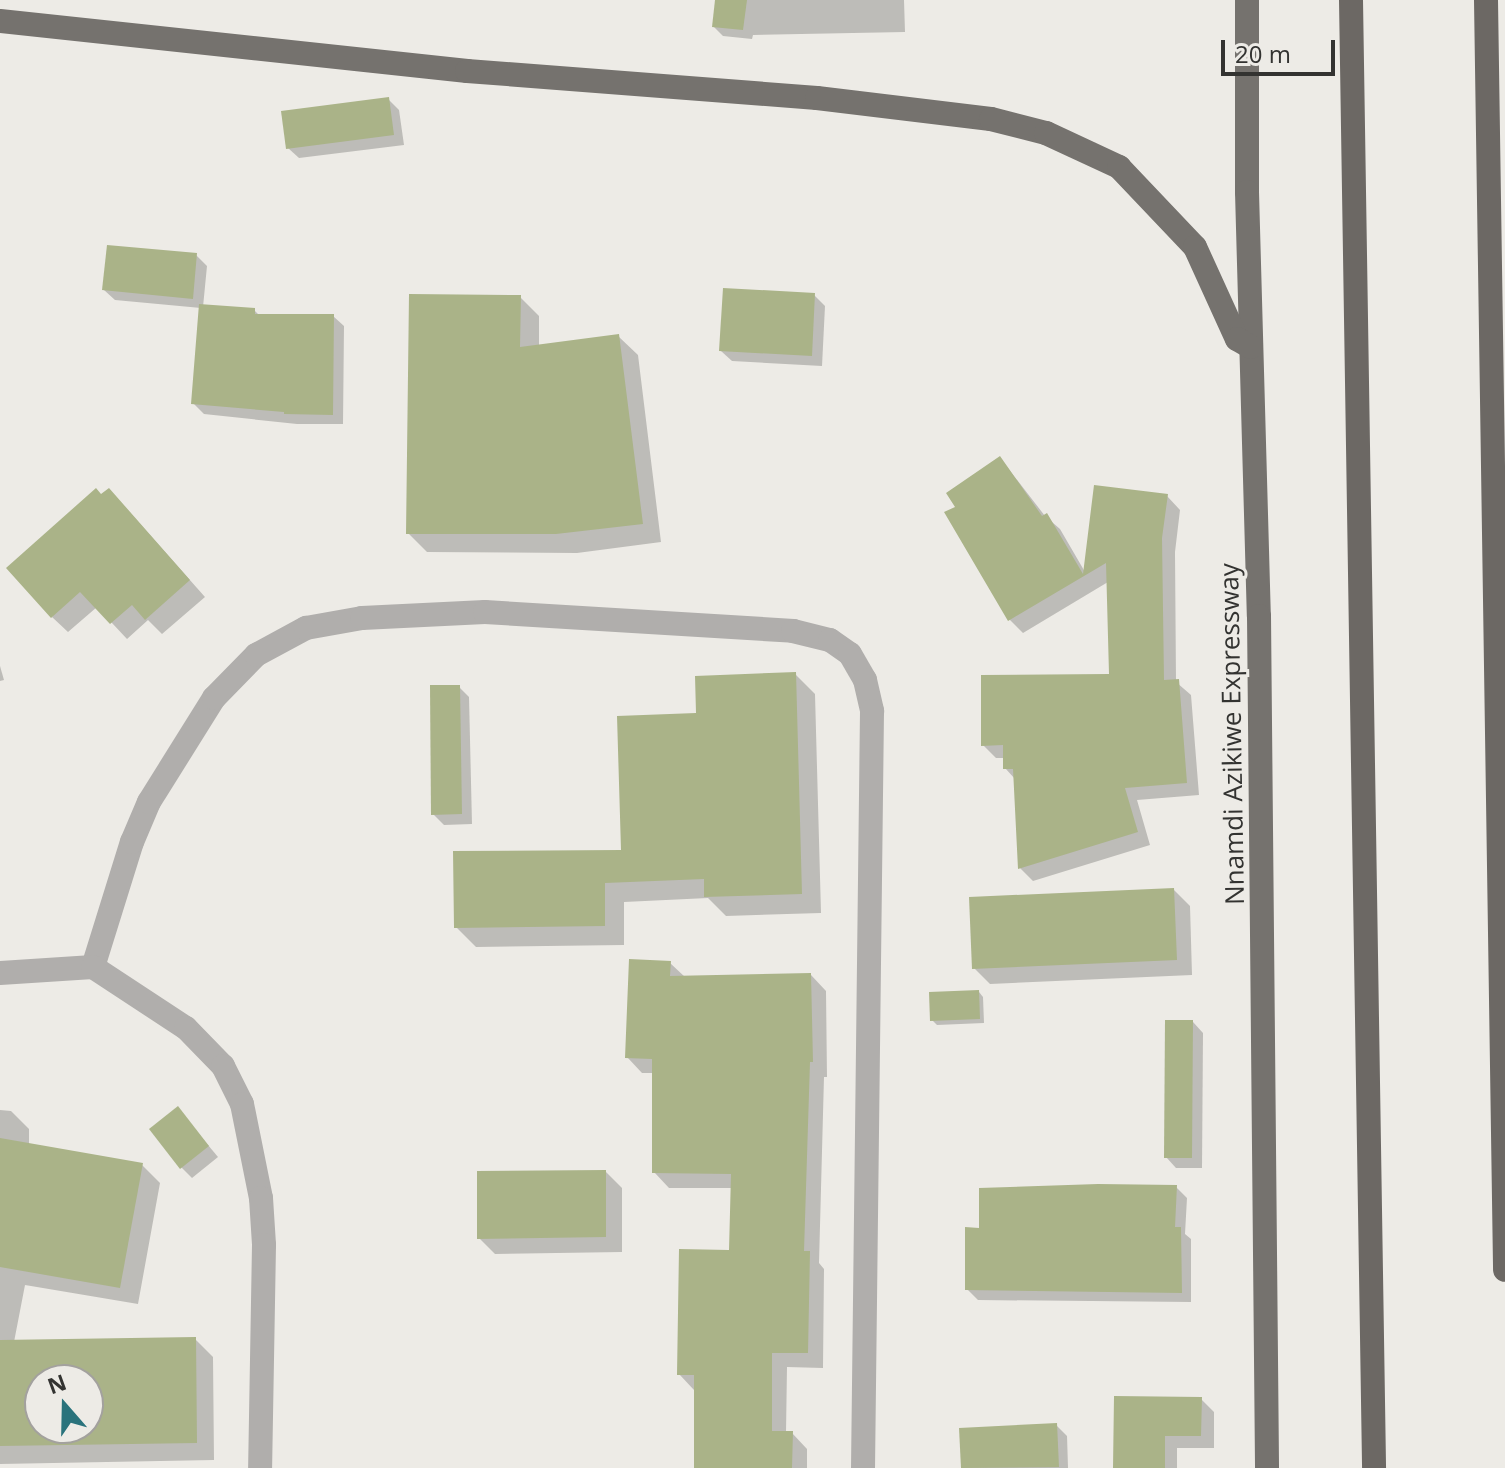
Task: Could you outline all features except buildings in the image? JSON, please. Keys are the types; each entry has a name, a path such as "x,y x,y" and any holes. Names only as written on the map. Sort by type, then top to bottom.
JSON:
{"highway":[{"name":"Nnamdi Azikiwe Expressway","path":"1247,0 1251,347 1259,616 1267,1468"},
{"path":"1351,0 1374,1468"},
{"path":"1486,0 1505,1270"},
{"path":"0,21 467,71 817,98 991,119 1046,133 1119,167 1195,247 1237,339 1251,347"}],"street":[{"path":"93,967 132,842 149,802 214,698 256,655 306,628 362,618 485,612 793,631 830,640 850,654 865,680 872,711 863,1468"},
{"path":"0,973 93,967 186,1028 223,1066 242,1104 261,1198 264,1245 260,1468"}]}
